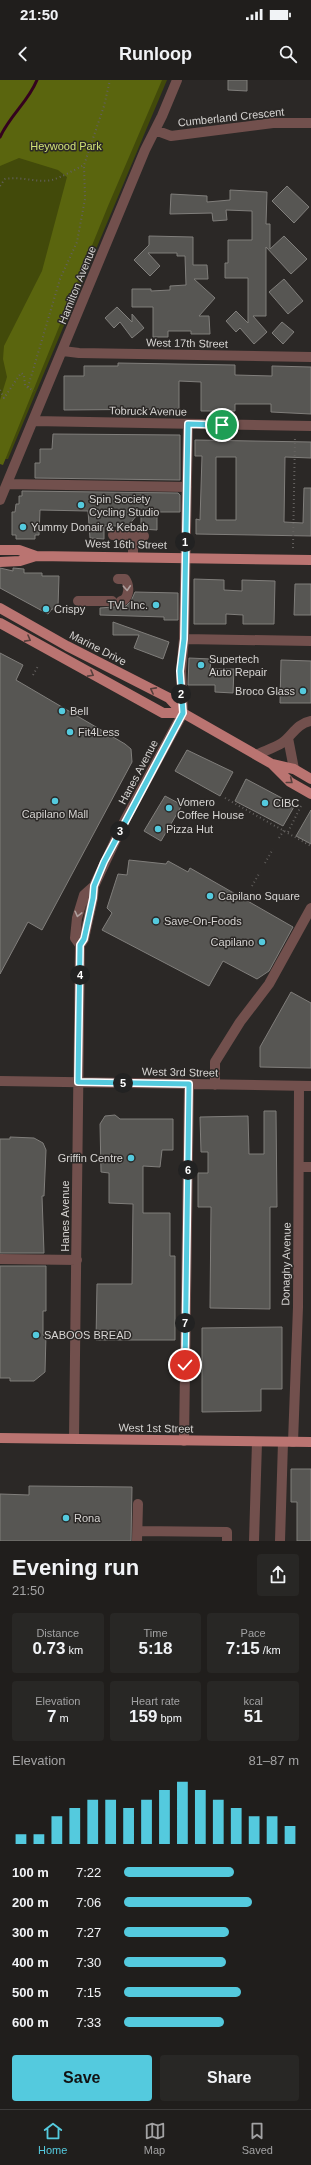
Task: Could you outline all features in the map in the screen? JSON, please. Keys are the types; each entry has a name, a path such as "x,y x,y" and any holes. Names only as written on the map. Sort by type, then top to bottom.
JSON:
{"main road":[{"name":"West 16th Street","path":"0,550 18,550 36,556"},
{"name":"West 16th Street","path":"0,562 20,561 36,556 133,556 311,560"},
{"name":"Marine Drive","path":"0,608 67,646 169,698 183,713 272,764 290,782 311,794"},
{"name":"Marine Drive","path":"0,623 163,713 183,713"},
{"name":"Marine Drive","path":"272,764 294,769 311,779"},
{"name":"West 1st Street","path":"0,1438 311,1442"}],"street":[{"name":"Hamilton Avenue","path":"0,500 145,150 177,80"},
{"name":"Cumberland Crescent","path":"155,130 171,136 273,124 311,123"},
{"name":"West 17th Street","path":"63,351 80,353 311,358"},
{"name":"Tobruck Avenue","path":"33,422 311,426"},
{"path":"183,713 180,671 184,639 188,424"},
{"path":"7,484 186,487"},
{"path":"113,535 144,536"},
{"path":"133,536 133,556"},
{"path":"78,601 124,600 128,596 126,579 118,579"},
{"path":"184,639 311,641"},
{"name":"Hanes Avenue","path":"74,1438 80,945 75,938 77,918 84,895 94,886 125,820 183,713"},
{"path":"256,755 278,745 288,738 295,729 304,723 311,721"},
{"path":"288,738 294,769"},
{"path":"215,1085 215,1062 240,1022 269,984 311,908"},
{"name":"West 3rd Street","path":"0,1081 311,1086"},
{"path":"184,1441 189,1084"},
{"name":"Donaghy Avenue","path":"280,1541 298,1307 299,1086"},
{"path":"299,1167 311,1167"},
{"path":"0,1259 77,1260"},
{"path":"254,1541 257,1442"},
{"path":"138,1504 137,1536 227,1532 227,1541"}],"path":[{"path":"0,390 4,398 21,374 24,375 25,386 28,387 60,279 78,242 85,199 84,165 104,106 110,80"},
{"path":"0,186 5,179 16,177 37,181 52,180 84,165"},
{"path":"294,548 295,434"},
{"path":"33,675 38,666"},
{"path":"225,798 311,846"},
{"path":"288,832 302,804"},
{"path":"279,838 284,830"},
{"path":"265,863 273,849"},
{"path":"252,886 260,872"}],"green space":[{"name":"Heywood Park","path":"0,80 167,80 8,459 0,459"},
{"name":"Heywood Park","path":"0,80 162,80 108,206 3,465 0,464 0,400 7,377 3,359 4,346 42,271 67,177 58,170 19,158 0,166"}],"building":[{"path":"228,80 247,80 247,91 228,90"},
{"path":"287,186 309,207 294,223 272,201"},
{"path":"230,190 267,192 266,224 270,224 270,249 284,236 307,259 291,274 266,247 266,316 253,316 267,332 254,344 240,328 236,332 226,321 236,311 248,323 248,278 225,278 225,263 228,263 228,240 252,240 252,211 226,210 227,220 213,221 212,213 170,214 171,194 207,196 207,202 230,200"},
{"path":"149,236 193,237 193,265 207,265 208,279 194,279 215,298 199,316 209,316 210,334 191,334 191,331 168,331 168,337 153,337 153,307 132,307 132,289 151,289 151,291 170,290 170,286 186,285 185,256 177,256 177,253 148,253 160,266 150,276 134,260 149,245"},
{"path":"284,279 303,301 288,314 269,292"},
{"path":"117,307 132,322 132,314 144,328 132,338 120,322 114,328 105,318"},
{"path":"282,322 294,332 283,344 272,333"},
{"path":"118,363 235,365 235,375 272,376 272,366 311,367 311,414 271,412 271,404 235,404 235,411 201,411 201,382 179,381 179,409 64,410 64,376 84,376 84,366 118,366"},
{"path":"53,434 180,435 180,480 35,478 35,463 40,463 40,449 52,449"},
{"path":"195,440 311,442 311,458 285,457 284,522 303,523 304,488 311,488 311,536 196,534 196,519 200,520 202,456 195,456","holes":["216,457 236,457 236,520 216,520"]},
{"path":"22,491 178,493 180,495 180,512 157,512 157,530 141,529 141,510 128,526 104,526 104,539 90,538 88,511 40,510 39,535 35,535 35,539 16,539 16,535 12,535 12,512 15,512 16,504 19,504 19,496 22,496"},
{"path":"0,568 13,571 13,568 24,569 24,573 42,573 42,576 59,576 58,607 52,609 48,614 0,588"},
{"path":"194,579 224,580 224,590 242,591 242,580 275,581 274,624 243,624 243,615 226,614 226,624 194,624"},
{"path":"295,584 311,584 311,615 294,615"},
{"name":"TVL Inc.","path":"135,592 178,593 178,620 164,620 164,617 100,615 100,608 126,606 131,601"},
{"path":"113,622 169,642 163,659 134,648 139,635 113,635"},
{"name":"Capilano Mall","path":"0,653 23,665 16,680 125,744 131,749 132,762 42,930 28,922 0,974"},
{"path":"189,658 211,659 210,669 234,669 233,693 215,692 215,685 188,685"},
{"path":"281,660 311,661 311,703 280,703"},
{"path":"187,750 233,772 220,796 175,771"},
{"name":"CIBC","path":"246,779 295,805 283,826 235,801"},
{"path":"165,796 182,805 161,841 144,831"},
{"path":"311,810 311,844 296,836"},
{"path":"129,860 166,864 168,861 188,872 190,868 293,927 269,971 257,979 223,961 209,986 102,930 112,913 107,908 118,874 127,875"},
{"path":"291,992 311,1003 311,1068 260,1067 260,1047"},
{"path":"264,1111 276,1111 277,1207 270,1207 270,1309 210,1308 211,1207 198,1207 198,1173 208,1173 208,1152 201,1152 200,1117 248,1116 249,1154 264,1154"},
{"path":"115,1115 120,1119 173,1119 173,1150 162,1150 160,1167 143,1166 143,1213 170,1213 170,1256 175,1256 175,1340 96,1340 97,1284 132,1284 133,1204 109,1203 109,1173 101,1172 100,1124 105,1116"},
{"path":"10,1137 34,1138 43,1143 46,1150 44,1196 42,1196 44,1253 0,1253 0,1139 10,1139"},
{"path":"0,1266 46,1266 46,1311 43,1311 43,1335 46,1335 45,1372 34,1381 10,1381 10,1378 0,1378"},
{"path":"282,1327 282,1389 261,1389 261,1411 202,1412 202,1328"},
{"path":"291,1469 311,1469 311,1541 297,1541 297,1502 291,1502"},
{"name":"Rona","path":"29,1486 132,1487 131,1541 0,1541 0,1494 29,1495"}],"waterway":[{"path":"0,137 9,121 29,95 37,80"}],"place":[{"name":"Spin Society Cycling Studio","path":"81,505"},
{"name":"Yummy Donair & Kebab","path":"23,527"},
{"name":"TVL Inc.","path":"156,605"},
{"name":"Crispy","path":"46,609"},
{"name":"Supertech Auto Repair","path":"201,665"},
{"name":"Broco Glass","path":"303,691"},
{"name":"Bell","path":"62,711"},
{"name":"Fit4Less","path":"70,732"},
{"name":"Capilano Mall","path":"55,801"},
{"name":"CIBC","path":"265,803"},
{"name":"Vomero Coffee House","path":"169,808"},
{"name":"Pizza Hut","path":"158,829"},
{"name":"Capilano Square","path":"210,896"},
{"name":"Save-On-Foods","path":"156,921"},
{"name":"Capilano","path":"262,942"},
{"name":"Griffin Centre","path":"131,1158"},
{"name":"SABOOS BREAD","path":"36,1335"},
{"name":"Rona","path":"66,1518"}],"route":[{"path":"185,1365 189,1084 78,1082 80,945 84,939 93,898 94,886 104,862 183,713 180,692 180,671 184,639 188,424 222,425"}]}
